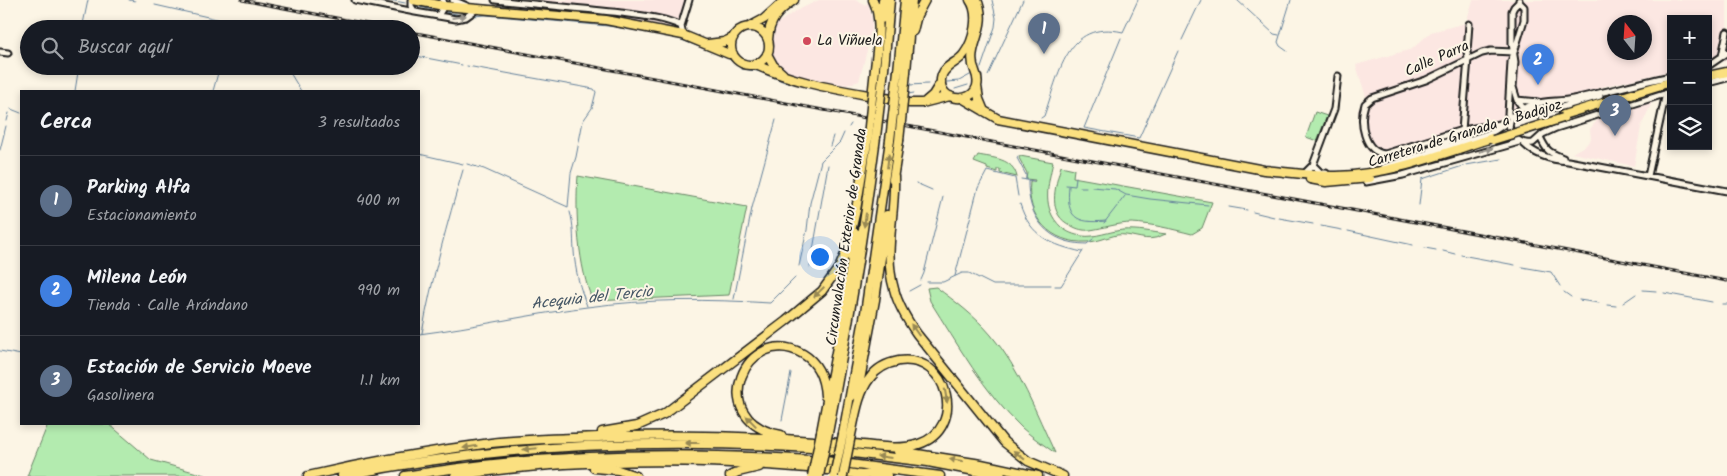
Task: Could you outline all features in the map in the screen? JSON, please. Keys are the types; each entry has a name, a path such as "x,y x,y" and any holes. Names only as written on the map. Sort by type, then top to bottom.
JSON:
{"highway":[{"path":"412,0 477,9 606,20 683,35 733,54"},
{"path":"785,0 756,25 740,30 731,43 733,54 741,63 754,64 780,76 803,83 868,95"},
{"path":"786,77 773,65 767,54 768,40 770,25 773,19 794,0"},
{"path":"873,0 878,17 880,69"},
{"path":"878,36 883,0"},
{"name":"Circunvalación Exterior de Granada","path":"827,473 824,433 854,297 880,69 890,0"},
{"name":"Circunvalación Exterior de Granada","path":"827,473 847,435 894,140 902,71 905,0"},
{"path":"908,55 912,0"},
{"path":"902,71 908,55 917,15 925,0"},
{"path":"922,103 933,95 941,82 946,68 965,54 974,31 976,15 970,0"},
{"path":"977,0 982,14 973,50 974,69 978,79 979,99 985,113"},
{"path":"747,28 757,29 768,40"},
{"path":"706,43 724,42 733,38"},
{"path":"754,64 767,54"},
{"path":"956,62 967,64 974,69"},
{"path":"1712,71 1727,67"},
{"path":"1712,75 1727,72"},
{"name":"Carretera de Granada a Badajoz","path":"962,98 998,119 1264,170 1303,175 1357,175 1396,168 1492,139 1667,80"},
{"path":"941,82 943,88 950,96"},
{"path":"908,102 922,103 950,96 962,98 970,95 977,86"},
{"name":"Carretera de Granada a Badajoz","path":"1563,116 1667,90"},
{"path":"308,476 438,451 492,443 553,438 622,429 637,426 664,414 804,307 822,291 832,278 846,252 872,137"},
{"path":"894,140 890,268 894,289 907,319 1004,442 1028,461 1062,476"},
{"path":"824,417 843,315 864,167"},
{"name":"Carretera de Granada a Badajoz","path":"1264,170 1276,174 1319,181 1344,181 1357,175"},
{"path":"1314,175 1319,178 1344,181"},
{"path":"856,411 894,176"},
{"path":"342,476 443,458 592,444 717,443 812,445 756,427 744,413 738,396 739,380 746,366 753,358 771,349 789,348 807,356 818,369 824,386 824,433 812,476"},
{"path":"854,444 908,446 919,444 936,434 942,426 948,407 948,398 942,382 930,369 922,364 904,360 894,362 884,366 870,377 865,386 847,435 846,475 874,474 888,476"},
{"path":"553,438 680,434 795,439"},
{"path":"877,446 891,450 982,464 1038,476"},
{"path":"853,453 928,462 1001,476"},
{"path":"405,476 495,463 595,456 695,454 808,464 628,462 550,466 455,476"},
{"path":"850,464 940,476"},
{"path":"730,476 751,468 777,465"},
{"path":"550,466 603,468 618,470 636,476"},
{"path":"863,475 869,476"}],"street":[{"path":"355,0 456,19 466,17 477,9"},
{"path":"412,0 411,6 415,12"},
{"path":"453,0 477,9"},
{"path":"495,0 582,8 646,17 681,26"},
{"path":"683,35 681,26 689,0"},
{"path":"1568,160 1556,160 1535,153 1512,134 1508,114 1511,62 1514,52 1524,20 1524,7 1519,1 1512,11 1514,52 1515,62 1513,87 1517,100 1528,109 1537,112 1543,120 1544,130 1542,136 1544,148 1550,153 1568,160 1727,191"},
{"path":"438,16 443,3"},
{"path":"1418,156 1454,139 1462,130 1469,24"},
{"path":"1712,64 1725,56 1727,32"},
{"path":"0,52 8,53"},
{"name":"Calle Parra","path":"1462,130 1386,154 1378,153 1373,150 1363,128 1365,104 1372,98 1426,80 1482,52 1514,52"},
{"path":"1303,175 1312,166 1334,108 1338,76"},
{"path":"1712,82 1727,78"},
{"path":"1517,100 1565,101 1667,80"},
{"path":"1312,166 1321,173 1357,175 1493,132 1519,111 1562,106 1667,80"},
{"path":"1608,94 1621,88"},
{"path":"1357,175 1366,182 1403,175 1521,142 1533,143 1556,128 1667,91"},
{"path":"1648,176 1667,98"},
{"path":"1528,109 1541,102"},
{"path":"1462,130 1509,121"},
{"path":"1312,166 1314,175"}],"shaded area":[{"path":"497,0 691,0 682,29 583,11"},
{"path":"819,0 855,0 865,5 868,2 872,18 872,31 859,81 847,85 808,79 787,73 773,62 771,54 776,24 794,12"},
{"path":"1473,0 1727,0 1727,61 1712,63 1712,15 1667,15 1667,72 1605,86 1490,127 1374,163 1359,133 1358,110 1366,97 1356,65 1412,49 1431,32 1466,23"},
{"path":"1652,102 1641,127 1634,166 1572,153 1586,145 1591,139 1590,129 1598,119"}],"green space":[{"path":"1315,112 1327,116 1317,141 1306,137"},
{"path":"978,155 1007,162 1015,171 1017,177 1000,173 1000,169 997,169 997,172 987,169 987,167 974,162"},
{"path":"1020,156 1053,162 1048,188 1048,204 1055,220 1068,232 1087,236 1129,230 1166,234 1150,239 1117,235 1087,242 1062,238 1052,233 1037,217 1032,206 1030,182 1035,180 1026,179 1027,173 1019,158"},
{"path":"1061,166 1074,169 1073,177 1212,202 1202,228 1192,234 1132,223 1081,230 1064,221 1058,215 1054,200"},
{"path":"578,176 747,207 729,295 593,301 581,257 577,206"},
{"path":"936,287 978,322 1001,348 1027,392 1055,453 1022,428 984,384 930,301 927,288"},
{"path":"48,425 110,425 151,460 208,476 27,476"}],"waterway":[{"path":"84,20 88,0"},
{"path":"129,0 135,1"},
{"path":"390,0 405,3"},
{"path":"981,68 995,27 996,18 992,0"},
{"path":"988,75 1023,0"},
{"path":"1041,118 1044,116 1061,68 1077,42 1089,34 1104,30 1123,32 1138,0"},
{"path":"1182,40 1201,0"},
{"path":"1237,0 1274,34 1279,35"},
{"path":"1287,51 1278,42 1291,0"},
{"path":"155,5 221,20"},
{"path":"415,6 438,11"},
{"path":"445,12 462,15"},
{"path":"473,16 486,15 608,26 666,35"},
{"path":"674,37 728,58 742,69 758,71 787,83"},
{"path":"1121,38 1084,128 1139,138 1178,51"},
{"path":"420,57 462,65"},
{"path":"467,66 594,89 596,92 592,108 583,121 571,173 568,207 484,169 467,164"},
{"path":"75,90 78,75"},
{"path":"213,90 217,75"},
{"path":"291,75 300,90"},
{"path":"947,82 959,81 970,75"},
{"path":"909,85 928,84"},
{"path":"955,89 968,85"},
{"path":"908,94 914,93"},
{"path":"11,109 20,113"},
{"path":"7,121 9,113"},
{"path":"734,299 752,208 776,120"},
{"path":"0,150 6,126"},
{"path":"799,266 807,230 810,203 821,161 840,142 844,133"},
{"path":"830,146 833,136"},
{"path":"420,154 463,164"},
{"path":"1018,156 1017,158 1026,175 1026,180"},
{"path":"1419,205 1422,179 1466,165 1501,159"},
{"path":"810,267 828,165"},
{"path":"422,333 440,251 463,170"},
{"path":"955,276 978,188 987,171 1015,178 1018,196"},
{"path":"1066,185 1075,186 1076,177"},
{"path":"1021,179 1034,181"},
{"path":"1028,180 1031,206 1042,226 1051,234 1073,243 1087,244 1093,239"},
{"path":"916,183 932,190"},
{"path":"1069,186 1069,205 1075,216 1087,221 1106,221"},
{"path":"1080,187 1086,187"},
{"path":"1092,187 1115,189 1126,195 1150,199 1208,205"},
{"path":"1104,223 1125,196"},
{"path":"921,280 943,197"},
{"path":"1020,204 1024,215 1036,232 1061,246 1082,252"},
{"path":"1229,207 1247,210"},
{"path":"570,212 577,272 587,306"},
{"path":"1253,212 1274,217"},
{"path":"1279,218 1313,224"},
{"path":"1321,226 1342,230"},
{"path":"1348,231 1413,245"},
{"path":"1425,248 1436,250"},
{"path":"1055,286 1061,286 1083,251"},
{"path":"1443,251 1455,254"},
{"path":"1461,255 1515,265"},
{"path":"1522,267 1551,272 1560,286"},
{"path":"927,282 943,282 962,273 969,273 993,285 1051,285"},
{"name":"Acequia del Tercio","path":"420,334 566,310 632,302 678,300 770,303 795,278"},
{"path":"909,291 920,285"},
{"path":"1643,290 1656,291"},
{"path":"1564,292 1571,297"},
{"path":"1664,293 1712,302"},
{"path":"1623,303 1636,294"},
{"path":"1579,300 1599,303"},
{"path":"1722,304 1727,304"},
{"path":"1607,305 1616,306"},
{"name":"Acequia del Tercio","path":"0,351 20,355"},
{"path":"782,420 791,373"}],"railway":[{"path":"242,0 347,20"},
{"path":"420,34 1727,281"}],"place":[{"name":"La Viñuela","path":"807,41"},
{"name":"Parking Alfa","path":"1044,54"},
{"name":"Milena León","path":"1538,85"},
{"name":"Estación de Servicio Moeve","path":"1615,136"}]}
